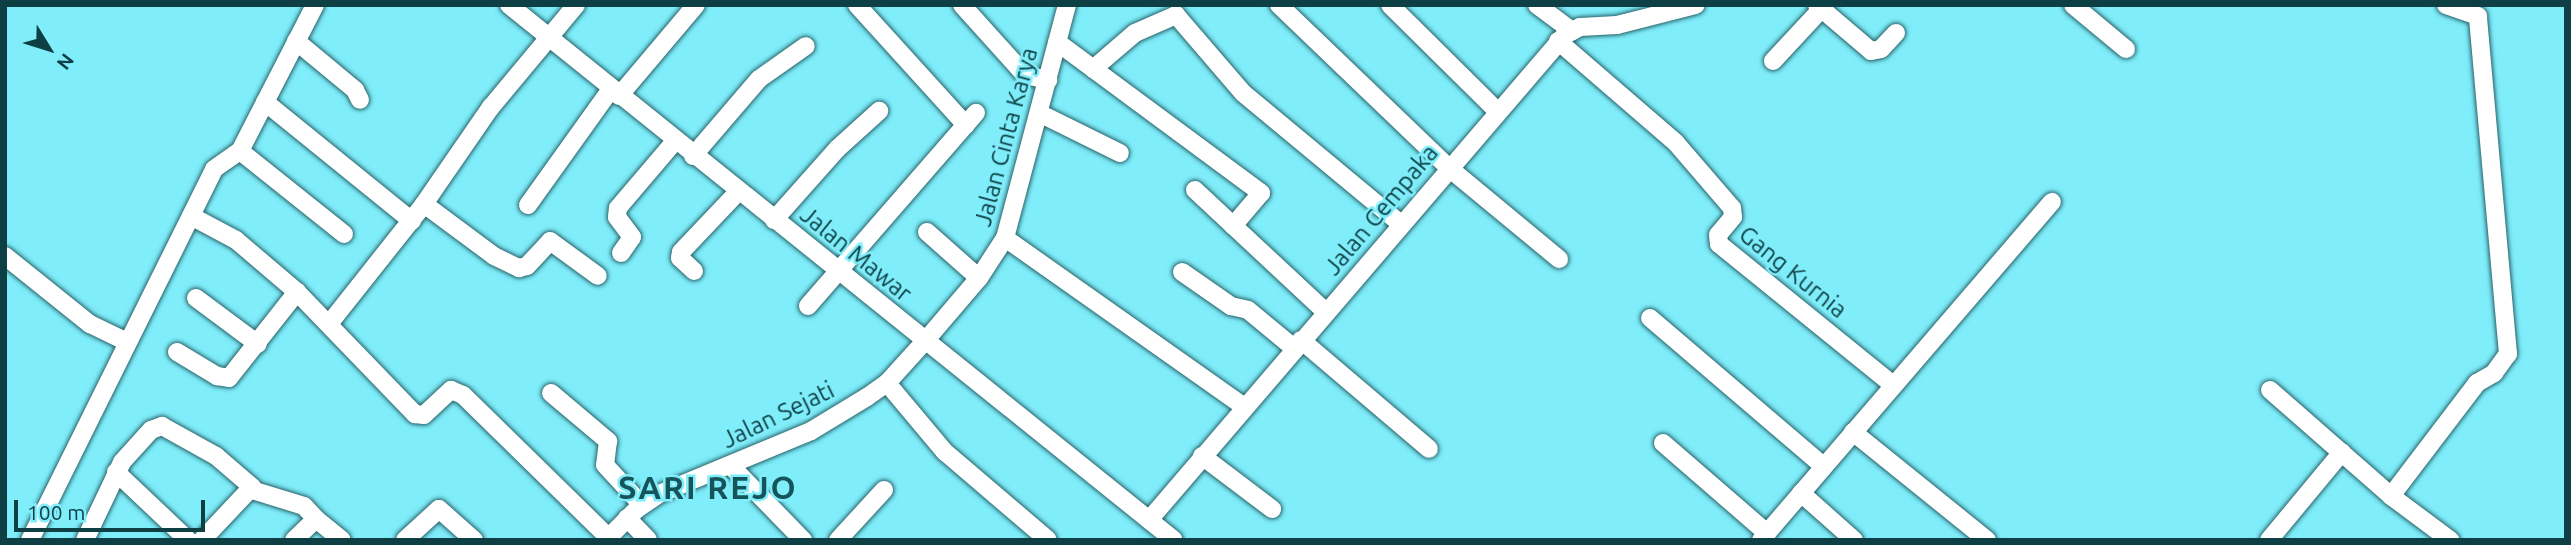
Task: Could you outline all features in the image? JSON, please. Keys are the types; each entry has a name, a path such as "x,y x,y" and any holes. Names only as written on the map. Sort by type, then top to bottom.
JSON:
{"street":[{"path":"30,540 216,166 240,151 314,5"},
{"name":"Jalan Mawar","path":"509,5 693,156 1174,540"},
{"path":"329,324 424,205 491,107 576,5"},
{"path":"528,205 615,92 696,5"},
{"path":"808,306 971,119 857,5"},
{"path":"962,5 1025,75 1048,80"},
{"path":"1279,5 1449,168 1559,259"},
{"path":"1391,5 1498,112"},
{"path":"1537,5 1565,36 1639,21 1696,5"},
{"path":"2073,5 2126,49"},
{"path":"2391,496 2477,383 2494,373 2508,354 2478,16 2446,5"},
{"path":"1773,61 1821,6 1871,51 1881,49 1896,33"},
{"name":"Jalan Cinta Karya","path":"926,340 979,278 1005,238 1041,114 1063,8"},
{"path":"1093,69 1135,33 1176,15 1243,93 1401,224"},
{"name":"Jalan Cempaka","path":"1149,520 1243,406 1565,36"},
{"name":"Gang Kurnia","path":"1565,36 1676,143 1732,208 1733,217 1718,235 1719,243 1893,385"},
{"path":"296,41 355,90 360,100"},
{"path":"1057,42 1261,193 1233,226"},
{"path":"693,156 760,79 806,46"},
{"path":"265,102 412,221"},
{"path":"774,220 837,149 879,111"},
{"path":"1041,114 1119,153"},
{"path":"621,253 632,237 617,217 618,208 675,141"},
{"path":"240,151 344,234"},
{"path":"1195,190 1326,312"},
{"path":"694,271 680,258 681,252 738,192"},
{"path":"1663,443 1764,537 2052,202"},
{"path":"424,205 494,256 519,268 527,266 550,241 598,275"},
{"path":"191,216 236,240 297,292 415,414 424,415 451,390 463,395 607,539"},
{"path":"927,232 979,278"},
{"path":"1005,238 1243,406"},
{"path":"5,256 83,319 127,342"},
{"path":"1182,272 1231,306 1248,310 1297,344 1429,449"},
{"path":"177,352 226,379 258,344 297,292"},
{"path":"196,298 258,344"},
{"path":"1650,318 1823,467"},
{"name":"Jalan Sejati","path":"607,539 642,505 811,431 887,383 926,340"},
{"path":"887,383 945,452 1048,540"},
{"path":"2270,390 2391,496 2450,540"},
{"path":"551,393 608,441 605,464 642,505"},
{"path":"85,540 116,472 132,448 150,430 162,426 216,456 252,490 304,506 342,540"},
{"path":"1853,432 1987,540"},
{"path":"2269,540 2342,452"},
{"path":"1202,456 1272,509"},
{"path":"730,466 803,540"},
{"path":"116,472 188,540"},
{"path":"202,540 252,490"},
{"path":"838,540 884,490"},
{"path":"1801,493 1854,540"},
{"path":"405,540 439,509 474,540"},
{"path":"627,518 648,540"},
{"path":"294,540 316,519"}],"district":[{"name":"SARI REJO","path":"708,487"}]}
